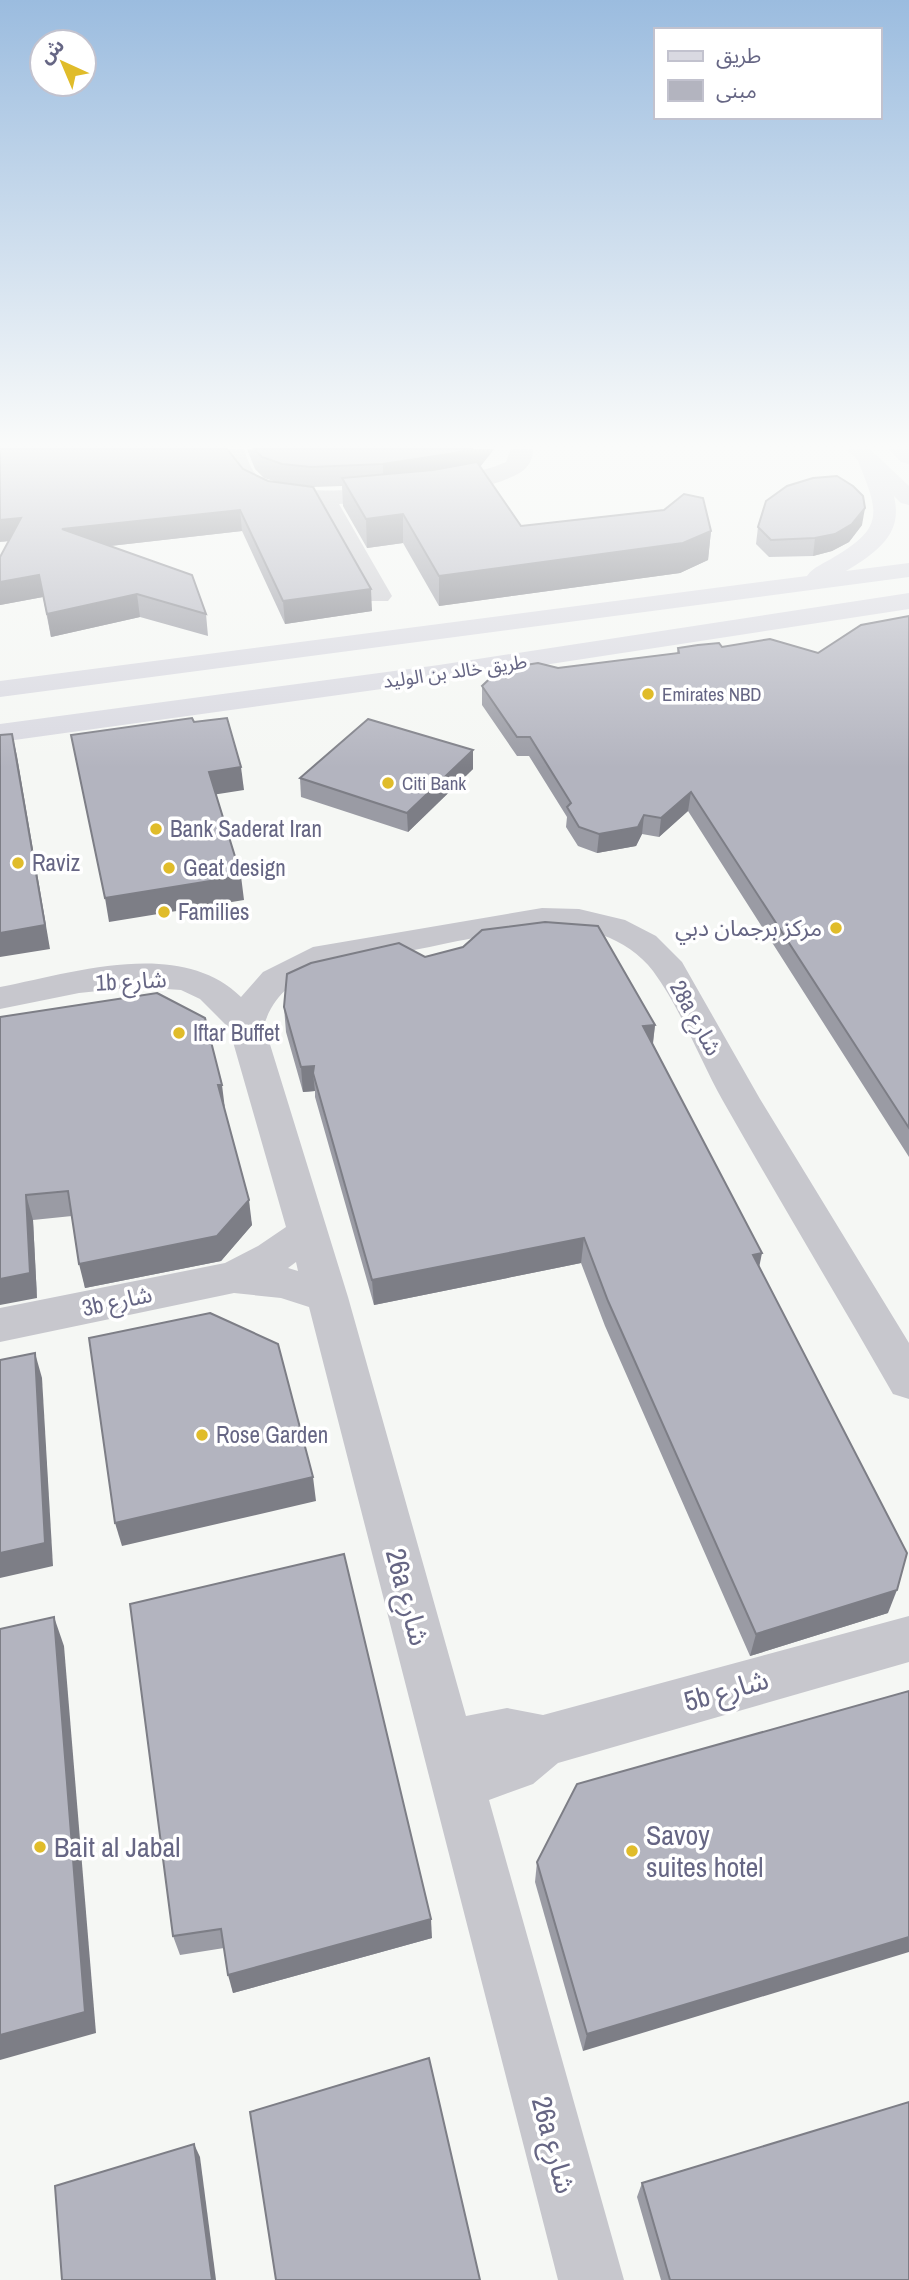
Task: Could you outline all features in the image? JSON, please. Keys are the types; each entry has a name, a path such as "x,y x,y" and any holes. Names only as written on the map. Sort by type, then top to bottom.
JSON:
{"main road":[{"path":"807,583 853,555"},
{"name":"طريق خالد بن الوليد","path":"5,686 909,570"},
{"name":"طريق خالد بن الوليد","path":"0,733 466,670 909,601"},
{"path":"793,619 909,624"}],"street":[{"path":"356,555 379,596"},
{"name":"28a شارع","path":"246,1025 250,1007 261,990 298,964 325,955 542,918 573,918 602,923 644,942 660,955 670,970 742,1101 909,1381"},
{"name":"1b شارع","path":"0,998 128,977 162,976 189,981 212,991 246,1025"},
{"name":"26a شارع","path":"246,1025 327,1297 591,2280"},
{"name":"3b شارع","path":"0,1325 234,1277 273,1257 308,1232"},
{"name":"3b شارع","path":"234,1277 283,1282 327,1297"},
{"name":"5b شارع","path":"453,1766 514,1765 543,1741 909,1639"}],"building":[{"path":"137,555 192,575 206,614 137,594 47,614 39,575 0,582 0,557"},
{"path":"261,555 352,555 371,589 283,601"},
{"path":"427,555 591,555 439,576"},
{"name":"مركز برجمان دبي","path":"909,616 909,1128 691,792 661,818 644,815 638,827 599,834 579,827 567,807 571,803 530,737 517,737 482,686 500,669 538,663 558,668 679,653 678,648 698,645 719,643 722,647 770,639 818,653 861,625"},
{"name":"Bank Saderat Iran","path":"192,718 194,722 227,718 241,767 209,772 241,876 105,898 71,735"},
{"name":"Citi Bank","path":"368,719 473,750 407,813 300,778"},
{"name":"Raviz","path":"12,734 45,925 0,933 0,735"},
{"path":"545,922 598,926 655,1025 643,1026 762,1253 753,1255 907,1553 897,1590 756,1634 608,1301 584,1238 372,1280 313,1073 314,1066 301,1067 284,1007 287,974 311,963 399,943 425,957 463,947 482,930"},
{"path":"157,993 205,1018 222,1085 218,1085 249,1200 217,1236 79,1264 68,1191 26,1195 30,1273 0,1279 0,1017"},
{"name":"Rose Garden","path":"210,1313 278,1344 313,1477 115,1523 89,1338"},
{"path":"35,1353 45,1543 0,1553 0,1360"},
{"path":"344,1554 431,1919 228,1975 221,1929 173,1936 130,1604"},
{"name":"Bait al Jabal","path":"54,1617 85,2012 0,2035 0,1629"},
{"path":"909,1691 909,1937 587,2034 537,1862 577,1784"},
{"path":"429,2058 480,2280 276,2280 250,2112"},
{"path":"909,2102 909,2280 670,2280 642,2183"},
{"path":"194,2144 212,2280 62,2280 55,2186"}],"place":[{"name":"Emirates NBD","path":"648,694"},
{"name":"Citi Bank","path":"388,783"},
{"name":"Bank Saderat Iran","path":"156,829"},
{"name":"Raviz","path":"18,863"},
{"name":"Geat design","path":"169,868"},
{"name":"Families","path":"164,912"},
{"name":"مركز برجمان دبي","path":"836,928"},
{"name":"Iftar Buffet","path":"179,1033"},
{"name":"Rose Garden","path":"202,1435"},
{"name":"Bait al Jabal","path":"40,1847"},
{"name":"Savoy suites hotel","path":"632,1851"}]}
